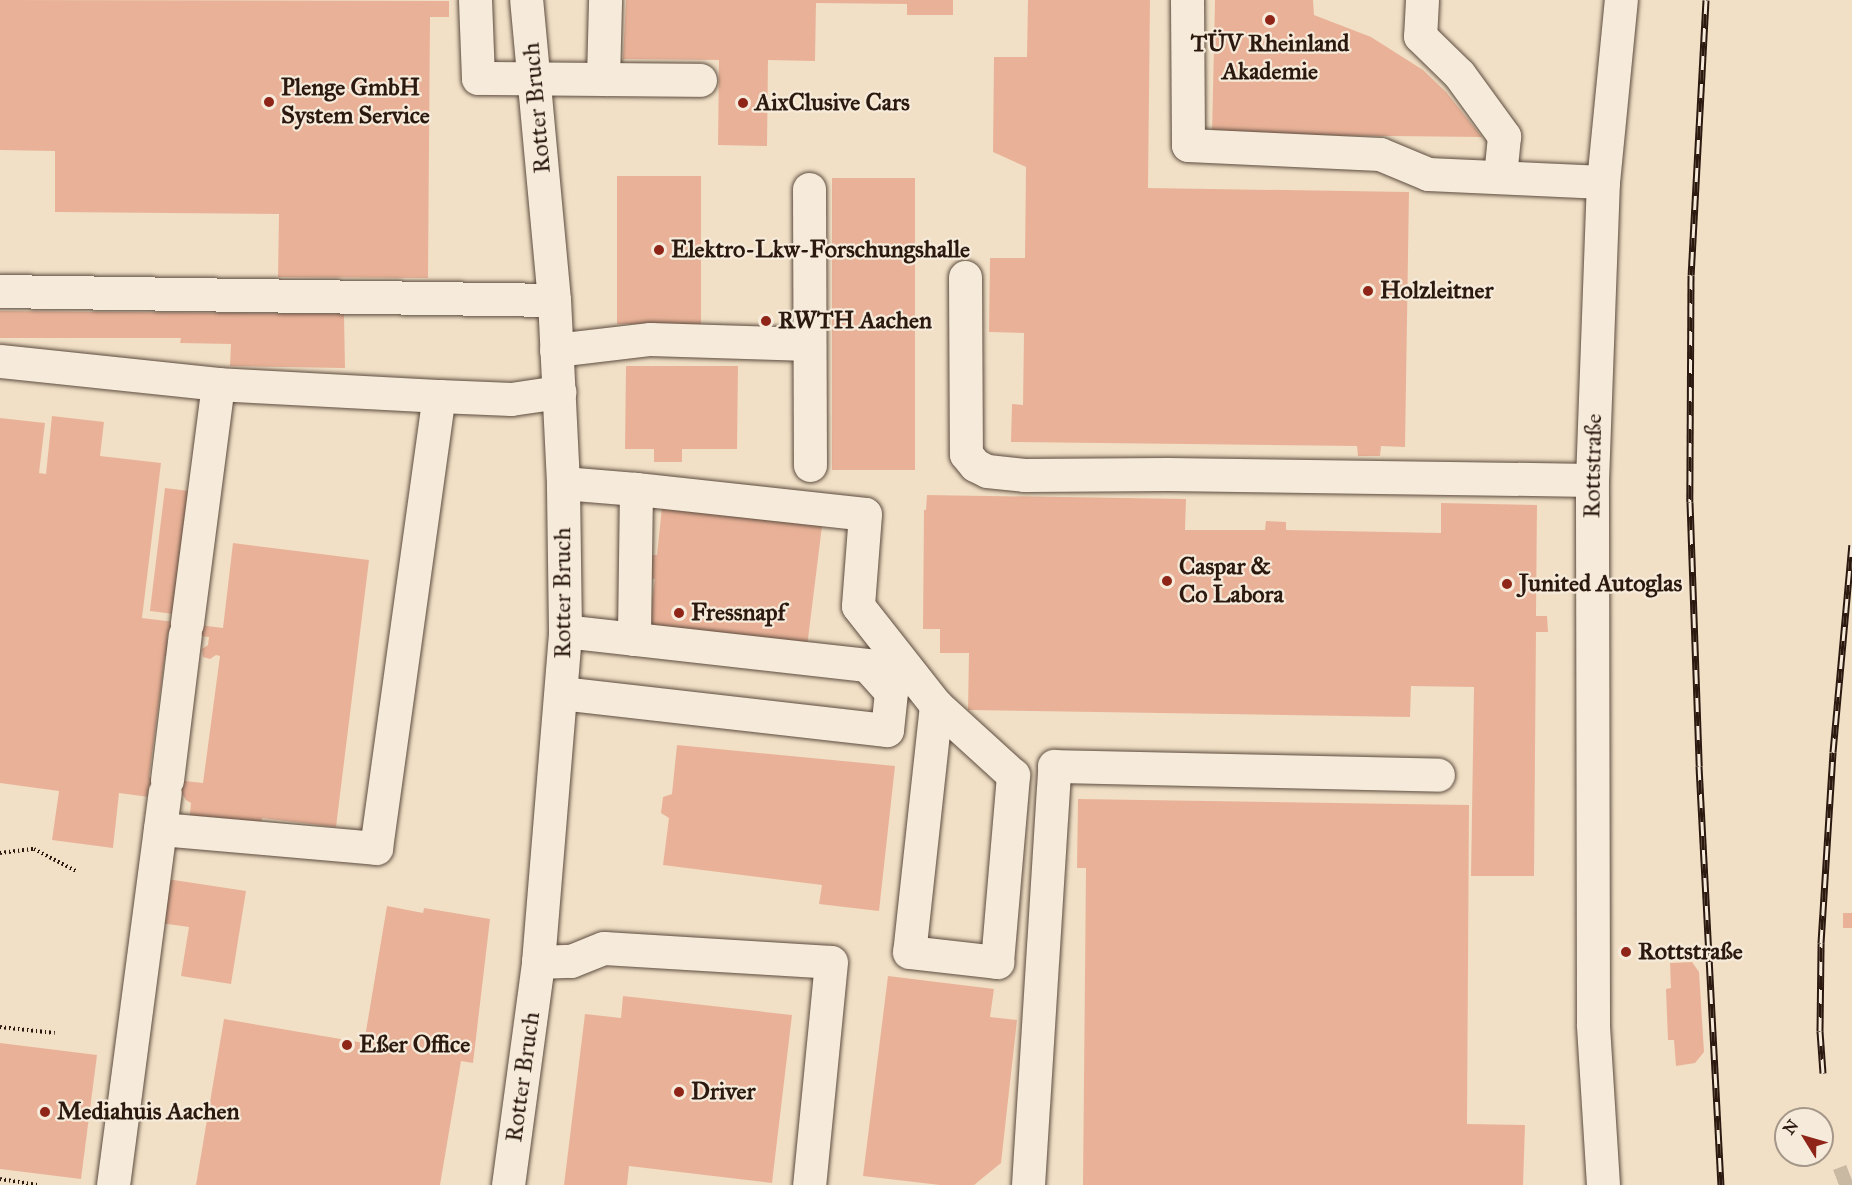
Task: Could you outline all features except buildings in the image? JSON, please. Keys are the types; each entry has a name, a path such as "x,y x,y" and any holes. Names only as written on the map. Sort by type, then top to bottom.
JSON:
{"street":[{"path":"475,0 478,78 700,80"},
{"name":"Rotter Bruch","path":"508,1185 538,962 566,632 563,483 554,300 526,0"},
{"path":"603,79 605,0"},
{"path":"1187,0 1188,145 1380,154 1428,174 1603,182"},
{"path":"1422,0 1420,36 1459,74 1504,136 1500,177"},
{"name":"Rottstraße","path":"1603,1185 1593,1024 1590,843 1592,480 1603,182 1621,0"},
{"path":"809,189 810,465"},
{"path":"965,277 966,454 975,465 987,471 1024,475 1168,474 1592,480"},
{"path":"0,291 554,300"},
{"path":"556,351 650,339 809,344"},
{"path":"0,362 218,384 512,399 559,393"},
{"path":"113,1185 218,384"},
{"path":"160,829 376,848 439,396"},
{"path":"563,483 865,514 858,606 936,705 1013,776 997,962 909,952 936,705"},
{"path":"634,639 636,489"},
{"path":"561,693 887,730 891,692 867,665 566,632"},
{"path":"1028,1185 1054,766 1438,775"},
{"path":"538,962 571,961 604,948 831,962 809,1185"}],"path":[{"path":"0,853 34,849 76,871"},
{"path":"0,1027 55,1033"},
{"path":"0,1179 38,1185"}],"tunnel":[{"path":"1839,1185 1852,1180"}],"railway":[{"path":"1706,0 1691,275 1690,502 1699,766 1721,1185"},
{"path":"1823,1073 1820,1031 1821,943 1833,752 1852,545"}],"place":[{"name":"TÜV Rheinland Akademie","path":"1270,20"},
{"name":"Plenge GmbH System Service","path":"269,102"},
{"name":"AixClusive Cars","path":"743,103"},
{"name":"Elektro-Lkw-Forschungshalle","path":"659,250"},
{"name":"Holzleitner","path":"1368,291"},
{"name":"RWTH Aachen","path":"766,321"},
{"name":"Caspar & Co Labora","path":"1167,581"},
{"name":"Junited Autoglas","path":"1507,584"},
{"name":"Fressnapf","path":"679,613"},
{"name":"Rottstraße","path":"1626,952"},
{"name":"Eßer Office","path":"347,1045"},
{"name":"Driver","path":"679,1092"},
{"name":"Mediahuis Aachen","path":"45,1112"}]}
